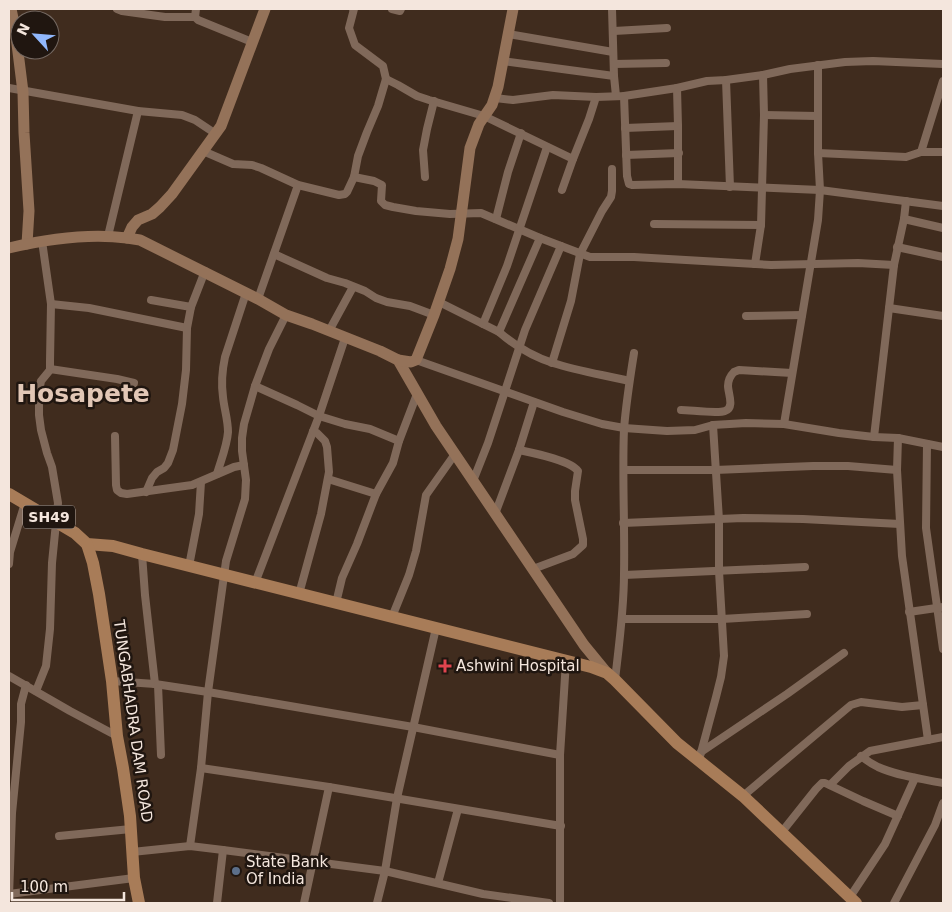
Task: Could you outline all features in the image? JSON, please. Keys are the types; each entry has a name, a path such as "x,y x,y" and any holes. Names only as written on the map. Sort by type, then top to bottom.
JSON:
{"main road":[{"name":"SH49","path":"9,494 75,533 87,544 113,546 591,667 611,677 677,743 700,756 853,900"},
{"name":"TUNGABHADRA DAM ROAD","path":"87,544 94,563 112,681 117,736 130,816 134,878 139,903"}],"street":[{"path":"11,9 16,28 23,92 29,211 27,244"},
{"path":"117,9 165,17 195,17 202,22 252,42"},
{"path":"195,17 196,9"},
{"path":"127,238 138,220 152,214 172,194 216,134 226,115 265,9"},
{"path":"203,151 233,164 252,165 262,168 298,185 340,196 345,194 354,177 358,156 386,80 383,66 355,45 349,28 354,9"},
{"path":"392,9 400,11 401,9"},
{"path":"416,360 450,270 458,239 470,148 484,116 492,105 498,87 513,9"},
{"path":"612,9 614,76 620,96 625,128 629,184 678,184 820,190 943,206"},
{"path":"614,31 667,28"},
{"path":"508,34 614,52"},
{"path":"502,61 614,76"},
{"path":"494,98 513,100 552,95 620,96 677,88 706,81 763,75 790,69 846,62 873,61 943,64"},
{"path":"614,64 666,63"},
{"path":"784,424 818,220 820,190 817,116 818,65"},
{"path":"755,264 761,225 764,114 763,75"},
{"path":"386,80 417,96 484,116 573,159"},
{"path":"726,80 730,187"},
{"path":"921,152 943,81"},
{"path":"9,88 138,111 182,115 195,120 216,134"},
{"path":"677,88 678,184"},
{"path":"562,190 590,119 596,97"},
{"path":"426,177 423,150 434,101"},
{"path":"108,236 138,111"},
{"path":"764,114 817,116"},
{"path":"625,128 678,126"},
{"path":"496,219 508,172 521,133"},
{"path":"483,324 504,274 546,147"},
{"path":"818,153 906,157 921,152 943,152"},
{"path":"626,156 679,153"},
{"path":"552,362 571,301 580,254 611,196 612,169"},
{"path":"354,177 374,181 382,185 381,201 386,205 416,211 461,214 481,213 519,230 590,257 634,257 771,265 858,263 894,265"},
{"path":"258,299 298,185"},
{"path":"874,437 894,265 906,200"},
{"path":"904,219 943,228"},
{"path":"654,224 761,225"},
{"path":"9,248 42,241 78,237 108,236 140,240 205,271 286,315 380,351 398,360 411,362 416,360 602,424 624,428 667,431 695,430 713,425 746,423 784,424 839,433 898,438 943,447"},
{"path":"498,332 540,238"},
{"path":"36,691 46,666 50,629 52,563 58,503 56,485 41,430 39,415 41,381 50,369 51,304 42,241"},
{"path":"473,481 488,443 525,330 561,246"},
{"path":"897,247 943,257"},
{"path":"274,254 327,278 365,291 376,298 434,314"},
{"path":"146,492 152,478 168,463 174,450 186,370 187,328 191,307 205,271"},
{"path":"329,332 353,287"},
{"path":"216,474 227,442 228,430 222,396 224,357 246,293"},
{"path":"151,300 191,307"},
{"path":"439,302 498,332 520,347 552,362 629,381"},
{"path":"51,304 89,308 187,328"},
{"path":"889,308 943,316"},
{"path":"190,846 226,561 246,499 246,480 242,451 244,424 255,386 269,349 286,315"},
{"path":"746,316 802,315"},
{"path":"255,583 319,416 345,338"},
{"path":"611,677 622,619 624,575 624,428 634,353"},
{"path":"398,360 436,426 495,514 584,645 611,677"},
{"path":"50,369 134,383"},
{"path":"681,410 717,412 728,410 731,403 728,386 729,379 734,372 739,370 792,373"},
{"path":"255,386 319,416 370,429 399,441"},
{"path":"336,603 342,578 376,494 393,463 399,441 417,394"},
{"path":"495,514 519,450 534,402"},
{"path":"700,756 721,677 724,656 713,425"},
{"path":"298,594 321,514 328,479 327,447 325,441 317,432 313,431"},
{"path":"115,436 116,485 117,490 121,493 146,492 192,485 234,467 244,465"},
{"path":"898,438 897,470 902,556 928,740"},
{"path":"927,444 926,528 940,608 943,649"},
{"path":"519,450 565,462 578,471 575,500 584,539 583,545 573,554 533,569"},
{"path":"392,617 409,575 416,551 426,495 455,454"},
{"path":"624,470 715,470 813,466 848,466 897,470"},
{"path":"328,479 376,494"},
{"path":"189,566 199,514 201,482"},
{"path":"9,564 10,552 25,503"},
{"path":"623,523 743,518 900,524"},
{"path":"142,554 145,595 157,685 161,755"},
{"path":"624,575 805,567"},
{"path":"909,612 940,608"},
{"path":"622,619 722,619 807,614"},
{"path":"377,903 386,871 397,798 436,628"},
{"path":"700,756 844,653"},
{"path":"560,903 560,755 566,661"},
{"path":"9,676 117,736"},
{"path":"112,681 208,692 413,727 560,755"},
{"path":"26,685 21,704 12,813 9,895 134,878"},
{"path":"743,796 852,705 861,702 902,706 923,705"},
{"path":"830,785 848,766 870,751 943,737"},
{"path":"861,756 879,767 915,778 943,783"},
{"path":"201,768 329,786 560,826"},
{"path":"853,900 885,844 915,778"},
{"path":"781,833 819,785 825,783 898,816"},
{"path":"304,903 329,786"},
{"path":"894,903 935,825 943,803"},
{"path":"438,883 458,809"},
{"path":"59,836 131,829"},
{"path":"132,852 190,846 223,850 386,871 483,894 549,903"},
{"path":"218,903 223,850"}],"place":[{"name":"Ashwini Hospital","path":"445,666"},
{"name":"State Bank Of India","path":"236,871"}],"district":[{"name":"Hosapete","path":"83,393"}]}
